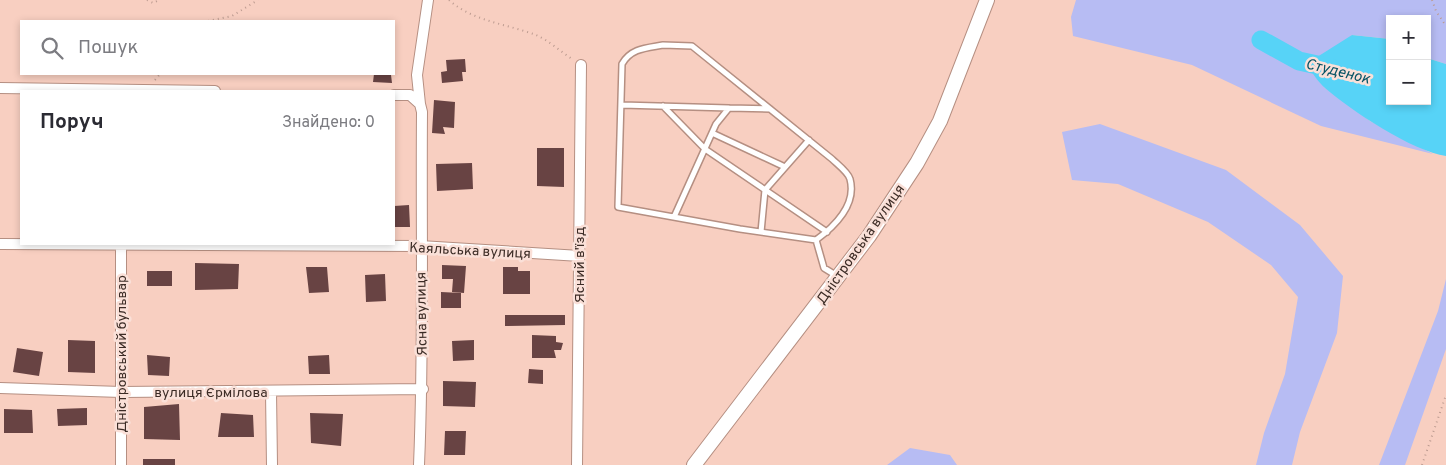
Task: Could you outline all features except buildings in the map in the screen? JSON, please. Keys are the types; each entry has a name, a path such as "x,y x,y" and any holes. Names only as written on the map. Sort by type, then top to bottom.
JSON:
{"street":[{"name":"Ясна вулиця","path":"419,465 422,389 420,246 422,112 417,75 428,0"},
{"name":"Дністровська вулиця","path":"694,465 869,236 917,163 935,129 987,0"},
{"name":"Ясний в'їзд","path":"577,465 580,64"},
{"path":"0,88 146,90"},
{"path":"395,95 410,96 420,104"},
{"name":"Каяльська вулиця","path":"0,244 20,244"},
{"name":"Каяльська вулиця","path":"121,245 420,246 580,256"},
{"name":"Дністровський бульвар","path":"121,245 121,465"},
{"name":"вулиця Єрмілова","path":"0,388 120,392 422,389"},
{"path":"271,392 272,465"}],"lane":[{"path":"692,46 770,109 832,159 850,178 851,196 843,215 827,232 816,240 618,207 622,64 627,57 637,50 654,47 692,46"},
{"path":"622,105 770,109"},
{"path":"663,106 705,149 827,232"},
{"path":"674,217 712,133 729,108"},
{"path":"712,133 785,167"},
{"path":"761,232 765,190 809,140"},
{"path":"816,240 822,254 824,268 838,277"}],"path":[{"path":"147,0 152,3 160,0"},
{"path":"213,20 232,16 258,0"},
{"path":"449,0 454,5 492,22 537,36 580,64"},
{"path":"1432,0 1436,11 1446,26"},
{"path":"1422,465 1446,395"}],"shaded area":[{"path":"1076,0 1446,0 1446,64 1431,59 1431,15 1386,15 1386,39 1352,35 1324,87 1370,121 1433,154 1321,126 1192,65 1073,36 1071,17"},
{"path":"1100,124 1226,170 1300,225 1343,276 1337,333 1300,432 1292,465 1256,465 1264,433 1285,374 1298,297 1271,265 1208,222 1118,184 1072,180 1062,132"},
{"path":"1446,279 1446,349 1405,465 1379,465 1438,311"},
{"path":"910,448 950,455 957,465 887,465"}],"water":[{"path":"1352,35 1386,39 1386,105 1431,105 1431,59 1446,64 1446,156 1433,153 1400,139 1366,118 1325,88 1306,64"}],"waterway":[{"name":"Студенок","path":"1261,40 1299,61 1331,68"}]}
